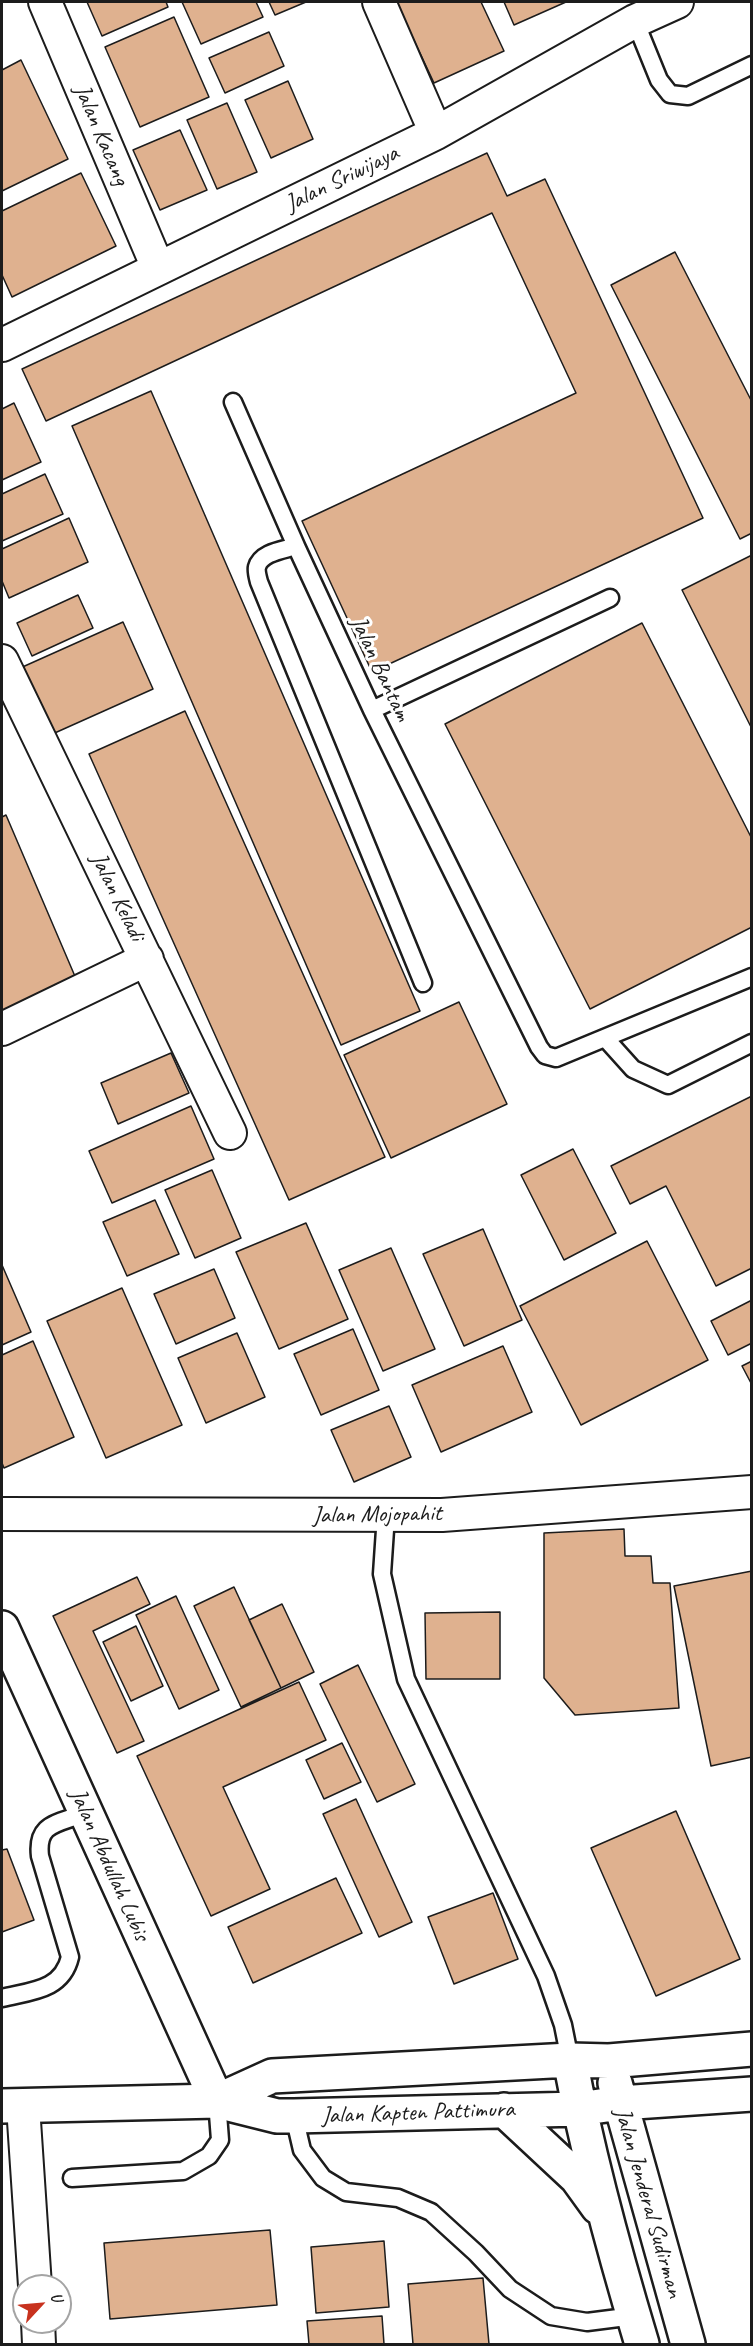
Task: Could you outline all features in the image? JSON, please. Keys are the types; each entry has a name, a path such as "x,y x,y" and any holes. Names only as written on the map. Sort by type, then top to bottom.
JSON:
{"main road":[{"name":"Jalan Abdullah Lubis","path":"2,1628 217,2101"},
{"name":"Jalan Kapten Pattimura","path":"217,2101 272,2076 570,2060 609,2061 752,2049"},
{"name":"Jalan Jenderal Sudirman","path":"570,2060 579,2109 638,2330"},
{"name":"Jalan Jenderal Sudirman","path":"609,2061 688,2344"},
{"name":"Jalan Kapten Pattimura","path":"12,2106 217,2101 277,2116 294,2116 504,2109 579,2109 620,2103 752,2094"},
{"path":"504,2109 577,2178 607,2220"}],"street":[{"name":"Jalan Kacang","path":"45,2 158,268"},
{"path":"379,2 436,132"},
{"name":"Jalan Sriwijaya","path":"2,345 436,132 636,21 677,2"},
{"name":"Jalan Keladi","path":"2,661 230,1133"},
{"path":"2,1029 147,959"},
{"name":"Jalan Mojopahit","path":"2,1514 441,1515 752,1491"},
{"path":"12,2106 33,2274"}],"lane":[{"path":"636,21 660,80 670,94 688,96 752,65"},
{"name":"Jalan Bantam","path":"233,402 296,546 372,710 545,1055 556,1058 752,977"},
{"path":"296,546 274,552 263,558 257,567 259,582 423,983"},
{"path":"372,710 610,598"},
{"path":"606,1039 633,1069 668,1085 752,1043"},
{"path":"386,1515 382,1574 406,1679 546,1976 561,2017 570,2060"},
{"path":"2,1998 49,1987 67,1970 70,1957 40,1856 40,1835 48,1827 86,1813"},
{"path":"72,2178 183,2171 209,2156 220,2140 217,2101"},
{"path":"294,2116 302,2150 323,2178 346,2192 398,2198 431,2212 476,2253 510,2289 551,2316 638,2330"}],"building":[{"path":"87,2 166,2 168,7 102,36"},
{"path":"182,2 256,2 263,17 201,44"},
{"path":"269,2 306,2 275,15"},
{"path":"396,2 481,2 504,51 434,83"},
{"path":"504,2 566,2 514,25"},
{"path":"174,17 209,97 140,127 105,47"},
{"path":"269,32 284,66 225,93 209,58"},
{"path":"21,60 68,159 2,191 2,70"},
{"path":"288,81 313,139 271,158 245,100"},
{"path":"227,103 257,172 217,189 187,120"},
{"path":"180,130 207,190 160,210 133,150"},
{"path":"487,153 507,196 545,179 703,518 372,672 302,521 576,393 492,213 46,421 22,369"},
{"path":"81,173 116,246 12,297 2,275 2,211"},
{"path":"675,252 752,402 752,533 740,539 611,285"},
{"path":"151,391 420,1011 341,1045 72,426"},
{"path":"14,403 41,462 2,480 2,409"},
{"path":"45,474 63,514 2,541 2,494"},
{"path":"69,518 88,562 9,598 2,581 2,549"},
{"path":"752,555 752,729 682,590"},
{"path":"78,595 93,628 32,656 17,623"},
{"path":"123,622 153,689 48,736 18,669"},
{"path":"642,623 752,839 752,927 590,1009 445,724"},
{"path":"185,711 385,1157 289,1200 89,754"},
{"path":"6,815 77,981 2,1013 2,817"},
{"path":"459,1002 507,1104 391,1158 344,1055"},
{"path":"171,1053 189,1093 118,1124 101,1083"},
{"path":"752,1096 752,1268 716,1286 666,1186 630,1204 611,1166"},
{"path":"191,1106 214,1159 112,1203 89,1151"},
{"path":"573,1149 616,1233 564,1260 521,1175"},
{"path":"212,1170 241,1238 195,1258 165,1190"},
{"path":"155,1200 179,1254 127,1276 103,1222"},
{"path":"306,1223 348,1319 279,1349 236,1252"},
{"path":"483,1229 522,1320 464,1346 423,1254"},
{"path":"647,1241 708,1360 581,1425 520,1306"},
{"path":"391,1248 435,1349 383,1371 339,1270"},
{"path":"2,1265 31,1332 2,1345"},
{"path":"214,1269 235,1318 176,1344 154,1294"},
{"path":"122,1288 182,1425 106,1458 47,1321"},
{"path":"752,1300 752,1343 728,1355 711,1321"},
{"path":"353,1329 379,1390 321,1415 294,1354"},
{"path":"237,1333 265,1397 206,1423 178,1358"},
{"path":"33,1341 74,1437 4,1468 2,1463 2,1355"},
{"path":"503,1346 532,1412 441,1452 412,1385"},
{"path":"752,1361 752,1385 742,1366"},
{"path":"389,1406 411,1457 354,1482 331,1430"},
{"path":"624,1529 625,1556 651,1556 653,1583 670,1583 679,1708 575,1715 544,1678 544,1533"},
{"path":"752,1571 752,1757 711,1766 674,1586"},
{"path":"137,1577 150,1604 93,1631 144,1741 117,1753 53,1616"},
{"path":"234,1587 281,1688 241,1707 194,1606"},
{"path":"176,1596 219,1690 179,1709 136,1615"},
{"path":"282,1604 314,1672 281,1688 249,1620"},
{"path":"500,1612 500,1679 426,1679 425,1613"},
{"path":"136,1626 163,1686 131,1701 103,1642"},
{"path":"358,1665 415,1784 377,1802 320,1684"},
{"path":"299,1682 326,1740 223,1787 270,1889 211,1916 137,1756"},
{"path":"342,1743 361,1782 324,1799 306,1760"},
{"path":"356,1799 412,1922 379,1937 323,1814"},
{"path":"676,1811 740,1959 656,1996 591,1848"},
{"path":"7,1849 34,1920 2,1932 2,1850"},
{"path":"336,1878 362,1933 253,1983 228,1927"},
{"path":"493,1893 518,1959 454,1984 428,1917"},
{"path":"270,2230 277,2305 110,2319 104,2243"},
{"path":"384,2241 389,2307 316,2313 311,2247"},
{"path":"483,2278 489,2344 413,2344 408,2284"},
{"path":"382,2316 384,2344 309,2344 307,2321"}]}
